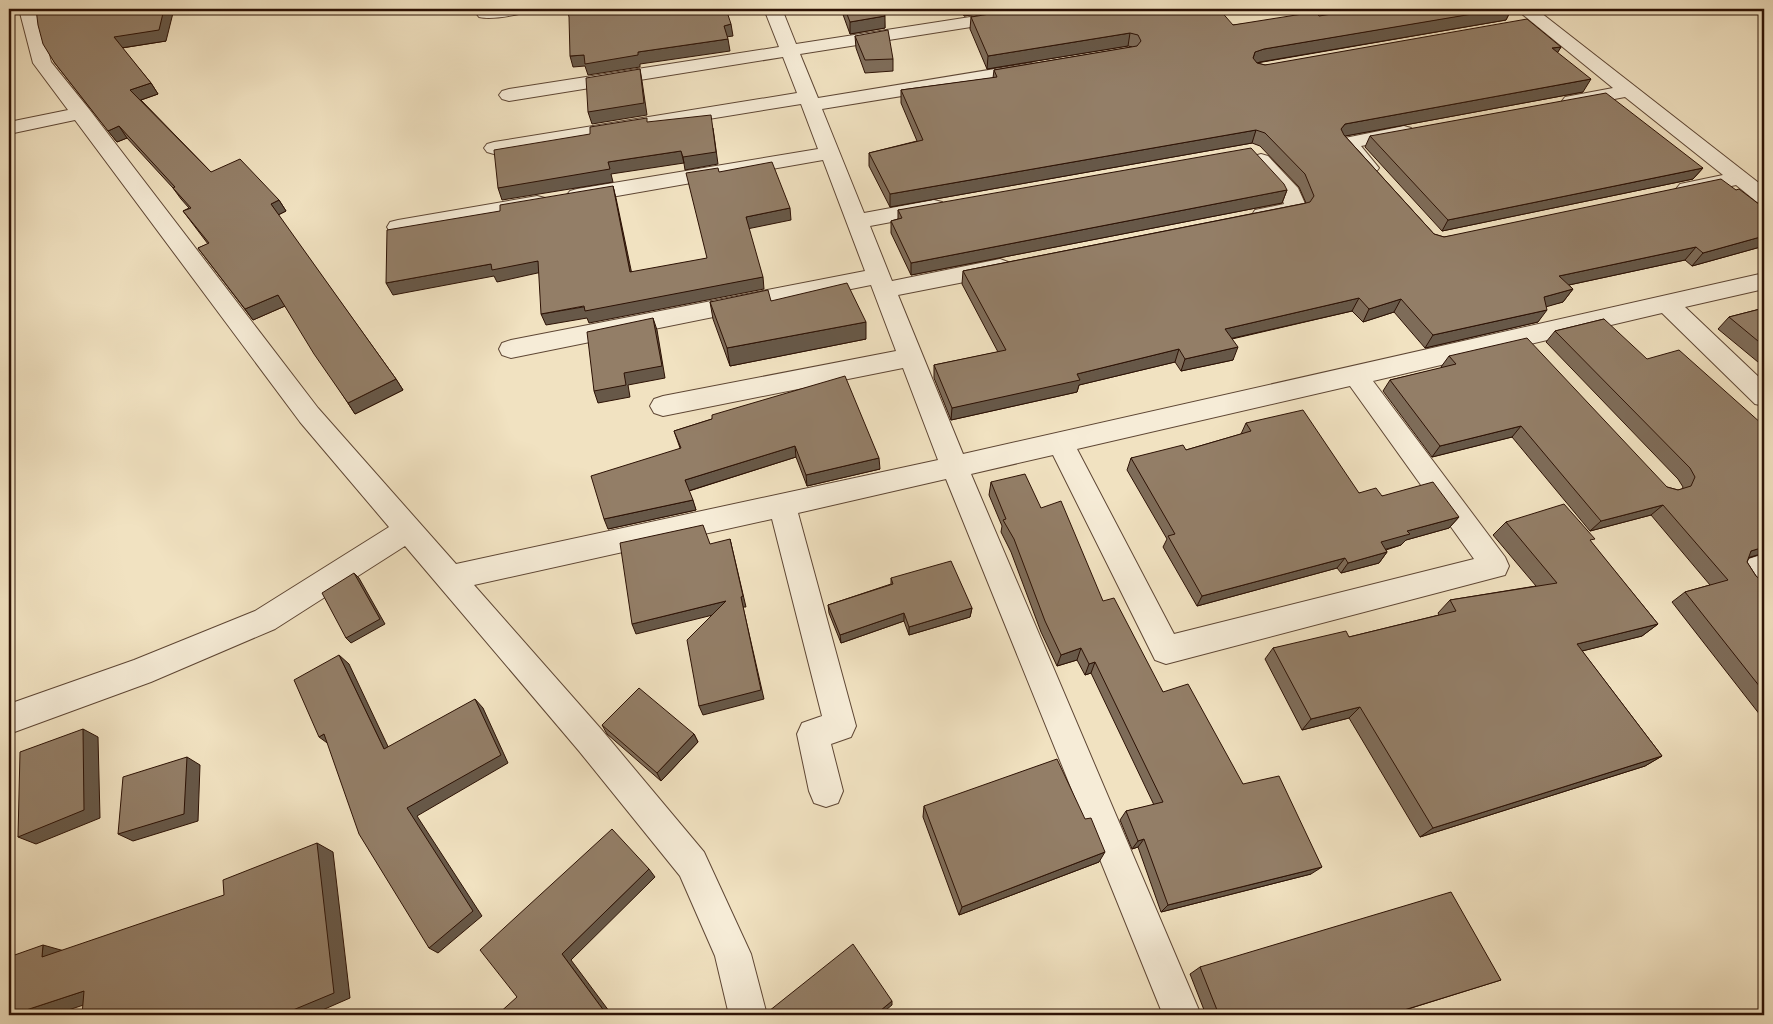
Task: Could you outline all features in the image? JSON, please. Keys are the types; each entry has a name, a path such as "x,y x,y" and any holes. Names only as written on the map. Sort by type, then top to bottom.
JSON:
{"street":[{"path":"28,9 42,63 82,113 309,415 590,740 692,864 733,954 748,1015"},
{"path":"486,13 517,9"},
{"path":"773,9 954,466 1182,1015"},
{"path":"509,95 1024,14"},
{"path":"1523,17 1541,21 1764,197"},
{"path":"494,148 1051,66"},
{"path":"1550,105 1628,91"},
{"path":"9,128 82,113"},
{"path":"1385,185 1347,143 1424,129"},
{"path":"1243,152 1252,150 1291,193 1296,208 1247,218"},
{"path":"398,227 830,154"},
{"path":"1671,192 1739,178"},
{"path":"857,221 953,204"},
{"path":"511,350 882,283 1021,263"},
{"path":"450,578 782,506 1060,442 1357,377 1764,281"},
{"path":"1667,304 1764,397"},
{"path":"1525,338 1545,359"},
{"path":"663,406 911,357"},
{"path":"1060,442 1166,650 1495,566 1357,377"},
{"path":"782,506 840,726 813,734 826,791"},
{"path":"9,719 140,672 265,620 408,529"},
{"path":"1764,566 1750,571 1764,586"}],"building":[{"path":"36,9 164,9 159,30 114,37 151,83 130,90 211,172 240,159 279,200 271,204 396,379 348,403 314,354 278,295 245,309 198,248 209,243 183,211 191,208 173,188 175,187 119,126 108,131 54,62 43,44"},
{"path":"567,9 726,9 731,24 724,26 728,39 638,52 638,55 585,64 584,55 570,56"},
{"path":"845,9 884,9 885,16 850,22"},
{"path":"1021,9 1219,9 1233,25 1315,12 1319,16 1364,9 1502,9 1264,49 1255,52 1253,58 1257,63 1265,65 1527,19 1561,47 1552,48 1591,79 1345,124 1341,129 1344,135 1434,234 1444,237 1721,179 1736,190 1739,189 1764,208 1764,236 1703,253 1696,247 1559,276 1573,289 1544,297 1547,310 1433,335 1401,299 1369,309 1359,298 1225,329 1238,347 1185,359 1179,349 1077,374 1080,380 952,408 934,365 1006,350 963,271 1302,204 1310,202 1314,196 1305,174 1265,133 1256,130 890,194 869,153 923,140 901,90 997,77 994,70 1137,46 1141,41 1138,35 1130,33 988,56 971,17"},
{"path":"888,30 893,59 865,60 855,36"},
{"path":"640,69 644,103 588,112 586,78"},
{"path":"1606,93 1703,168 1448,220 1370,136"},
{"path":"711,115 716,152 683,157 681,151 608,162 610,169 498,188 494,150 590,134 590,127 647,118 647,122"},
{"path":"1251,148 1284,184 1287,190 911,263 891,221 902,218 898,210"},
{"path":"772,162 790,208 746,217 763,277 585,311 584,306 541,314 538,261 492,270 491,264 386,283 387,230 500,211 500,205 613,186 630,272 707,258 686,173 718,168 719,172"},
{"path":"847,283 866,322 727,348 710,302 768,290 771,301"},
{"path":"1764,308 1764,346 1729,317"},
{"path":"653,318 662,366 624,373 626,385 594,391 587,332"},
{"path":"1604,319 1647,359 1679,350 1762,424 1764,423 1764,547 1751,551 1747,562 1756,576 1764,583 1764,692 1685,592 1728,580 1663,505 1601,521 1521,426 1440,446 1390,380 1456,364 1449,356 1527,338 1667,487 1678,490 1691,486 1695,477 1690,468 1555,331"},
{"path":"845,376 879,458 806,475 795,446 685,480 693,500 604,519 591,476 681,448 674,431 712,419 712,415"},
{"path":"1303,410 1359,493 1376,488 1382,496 1433,482 1459,517 1407,531 1410,534 1381,542 1387,552 1348,563 1345,558 1202,596 1168,536 1175,534 1131,458 1183,445 1186,450 1251,431 1246,423"},
{"path":"1025,474 1041,508 1061,501 1103,601 1114,598 1163,692 1188,684 1243,784 1279,776 1322,867 1168,905 1144,839 1138,841 1126,811 1163,802 1095,662 1089,664 1081,648 1061,655 1045,621 1014,539 1003,520 1006,519 991,482"},
{"path":"1564,504 1595,539 1590,540 1658,624 1577,644 1662,756 1433,828 1360,707 1311,719 1273,648 1346,631 1349,637 1456,611 1450,600 1557,583 1506,522"},
{"path":"703,525 710,544 730,539 761,690 699,706 687,640 726,601 632,624 620,543"},
{"path":"951,561 972,608 909,627 904,613 840,635 828,605 893,584 891,578"},
{"path":"354,573 380,619 346,638 322,593"},
{"path":"339,655 384,749 475,699 501,755 407,808 473,911 429,948 359,834 324,734 319,737 294,680"},
{"path":"639,688 694,734 657,773 602,725"},
{"path":"83,729 84,810 18,837 20,752"},
{"path":"187,757 184,814 118,834 123,777"},
{"path":"1057,759 1085,819 1091,818 1105,852 962,907 924,806"},
{"path":"612,829 649,869 562,954 607,1015 497,1015 517,997 480,950"},
{"path":"317,843 334,993 281,1015 82,1015 84,991 9,1015 9,957 43,945 42,957 224,895 223,880"},
{"path":"1451,892 1501,980 1388,1015 1219,1015 1200,967"},
{"path":"853,944 892,1001 875,1015 772,1015 769,1011"}]}
